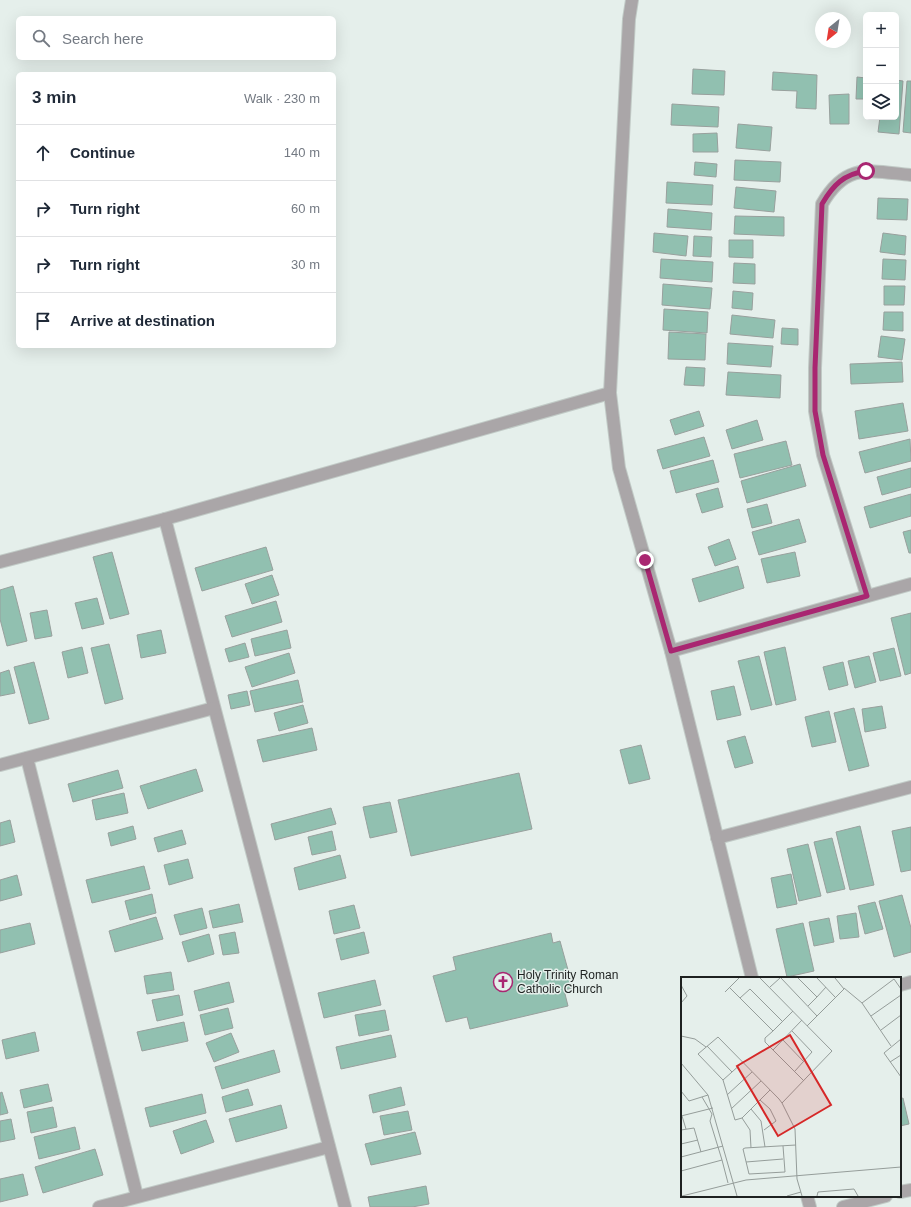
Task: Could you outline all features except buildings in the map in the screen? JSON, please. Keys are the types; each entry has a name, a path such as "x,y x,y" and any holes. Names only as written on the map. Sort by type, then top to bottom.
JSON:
{"street":[{"path":"632,0 629,19 610,393 619,468 671,651 752,977"},
{"path":"867,596 823,455 815,411 815,368 822,204 831,188 842,179 856,172 866,171 911,175"},
{"path":"0,562 165,519 610,393"},
{"path":"165,519 345,1207"},
{"path":"671,651 911,584"},
{"path":"0,765 214,708"},
{"path":"28,758 136,1196"},
{"path":"717,838 911,787"},
{"path":"901,985 911,982"},
{"path":"99,1207 136,1196 329,1147"},
{"path":"901,1192 911,1190"},
{"path":"807,1197 810,1207"},
{"path":"843,1207 882,1197"}],"place":[{"name":"Holy Trinity Roman Catholic Church","path":"503,982"}],"route":[{"path":"645,560 671,651 867,596 823,455 815,411 815,368 822,204 831,188 842,179 856,172 866,171"}]}
